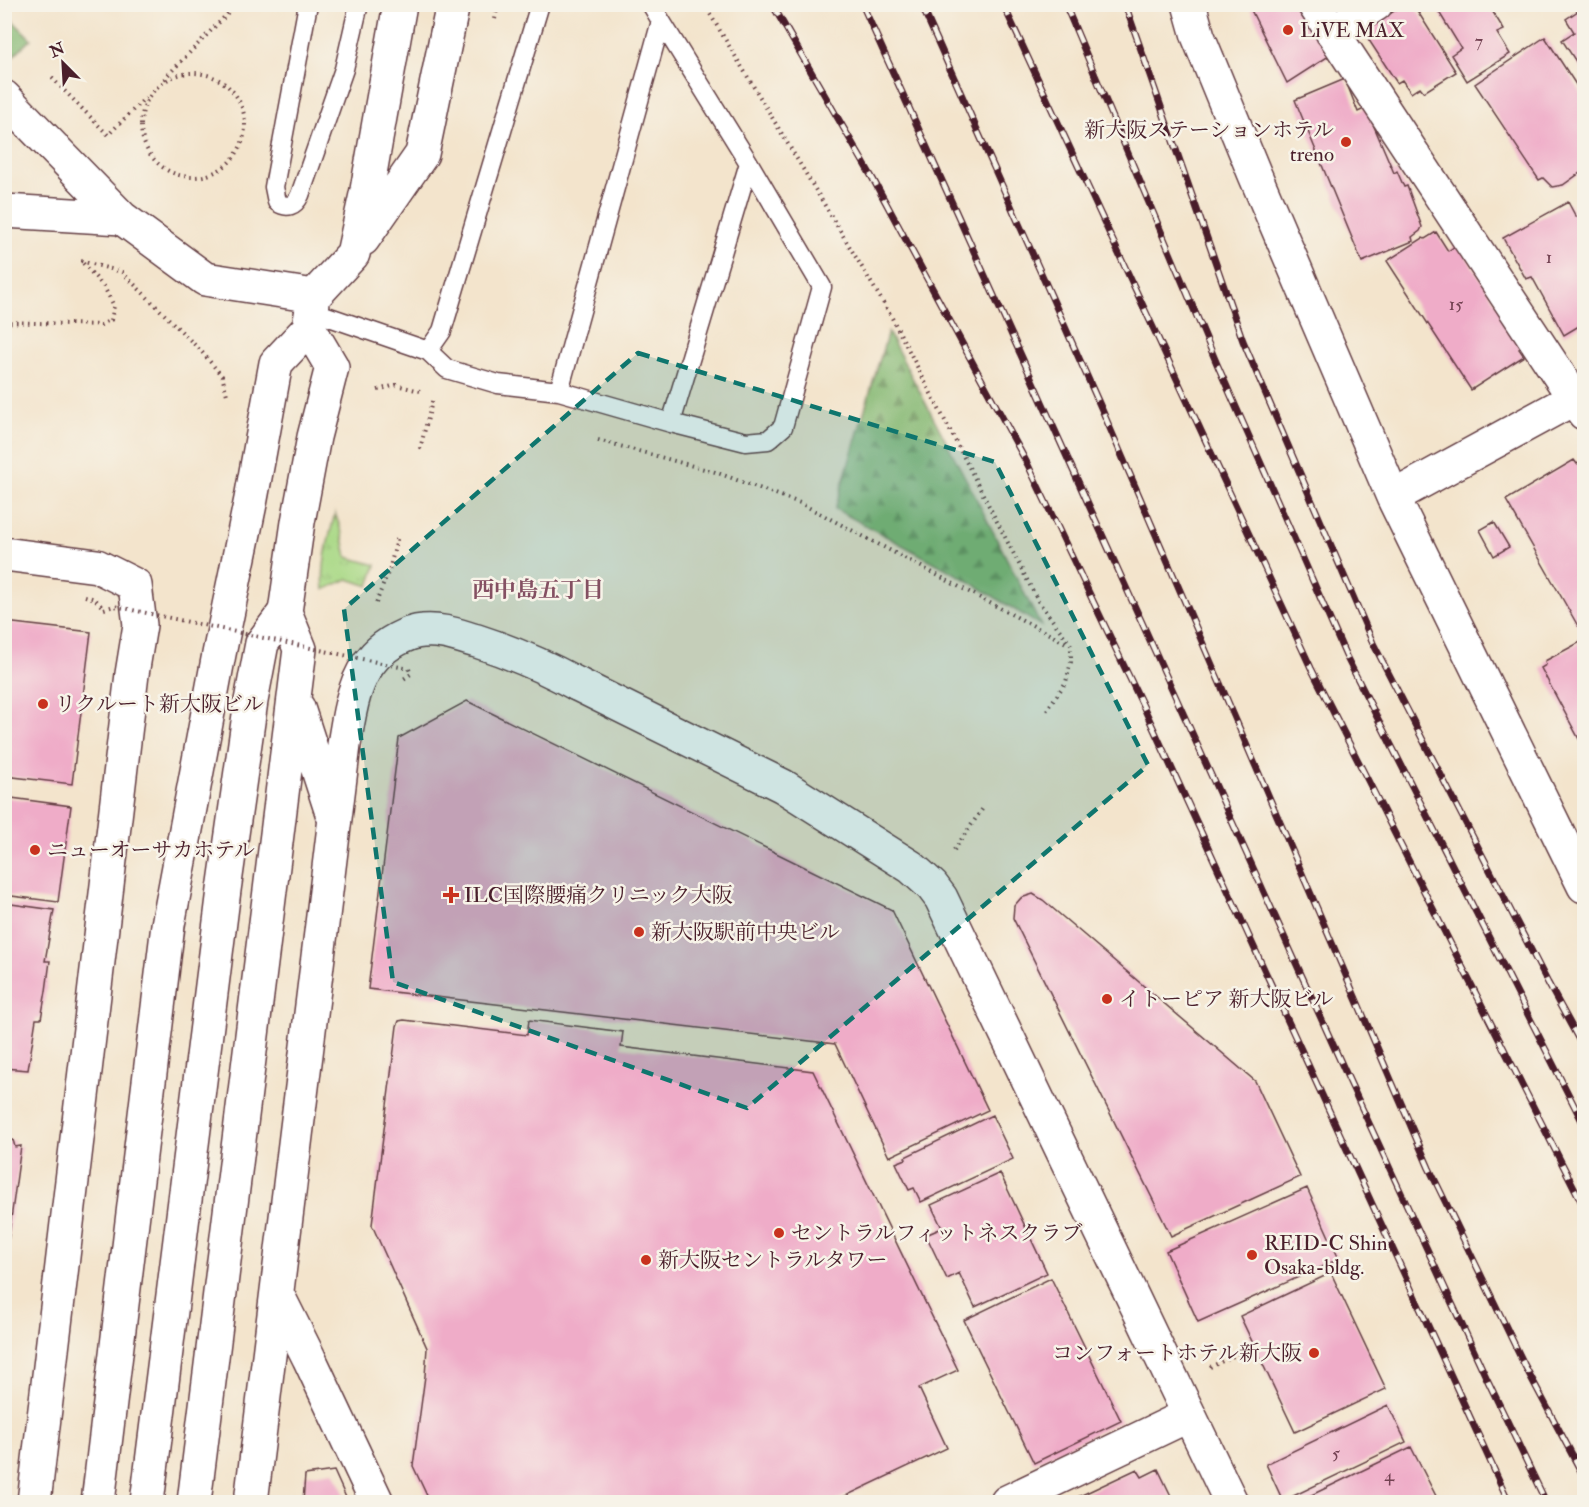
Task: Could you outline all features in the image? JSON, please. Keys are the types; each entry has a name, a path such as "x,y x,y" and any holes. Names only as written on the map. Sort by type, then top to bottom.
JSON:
{"main road":[{"path":"353,254 367,190 400,4"},
{"path":"98,1503 168,925 276,363 422,154 453,4"},
{"path":"1189,4 1198,36 1255,175 1393,497 1584,886"},
{"path":"1314,4 1581,401 1393,497"},
{"path":"1332,32 1376,4"},
{"path":"4,97 122,218 204,279 312,312"},
{"path":"4,211 122,218"},
{"path":"147,1503 224,890 251,701 262,643 285,612 298,522 314,437 332,367 312,312"},
{"path":"4,554 97,566 135,585 140,625 132,674 34,1503"},
{"path":"194,1503 300,649 285,612"},
{"path":"251,1503 336,825 344,745 350,713 359,681 375,655 401,637 422,631 450,633 516,653 542,664 577,684 783,786 887,850 932,886 946,909 1231,1503"},
{"path":"294,698 336,825"},
{"path":"278,1296 377,1503"},
{"path":"1007,1503 1189,1415"}],"lane":[{"path":"308,4 274,187 277,202 283,206 291,206 297,202 344,69 359,4"},
{"path":"428,351 442,331 540,4"},
{"path":"312,312 428,351 447,369 498,384 559,391 746,442 768,440 783,427 822,287 651,4"},
{"path":"559,391 661,21"},
{"path":"671,423 749,163"}],"path":[{"path":"52,78 108,135 237,4"},
{"path":"704,4 890,314 1038,601 1071,645 1071,662 1065,682 1046,711"},
{"path":"185,73 201,73 218,78 231,88 240,102 245,119 244,137 237,154 224,168 208,176 190,178 172,173 157,164 145,149 141,134 141,117 146,101 156,88 169,78 185,73"},
{"path":"4,322 101,325 111,320 114,306 104,287 75,255"},
{"path":"81,261 122,272 201,351 222,376 228,401"},
{"path":"378,390 396,385 424,392"},
{"path":"420,449 434,394"},
{"path":"591,438 715,472 800,503 1071,645"},
{"path":"372,611 389,570 398,536"},
{"path":"85,596 95,599 104,609 114,606 409,669 411,674 402,680"},
{"path":"954,850 983,808"},
{"path":"1209,1368 1255,1346"}],"highlighted area":[{"path":"638,353 995,462 1148,765 747,1108 393,982 344,609"}],"green space":[{"path":"4,12 31,39 10,59 5,54"},
{"path":"888,332 1041,626 967,580 835,509"},
{"path":"335,513 347,557 376,565 369,586 348,579 324,590 325,561"}],"building":[{"name":"LiVE MAX","path":"1248,4 1298,4 1332,54 1287,83"},
{"path":"1405,4 1413,4 1456,72 1424,92 1420,87 1411,93 1402,80 1397,83 1363,31"},
{"path":"1434,4 1488,4 1504,30 1497,33 1510,54 1467,81 1451,55 1461,48"},
{"path":"1584,7 1584,74 1562,40 1574,32 1566,19"},
{"path":"1545,37 1584,97 1584,170 1563,185 1552,187 1543,178 1539,180 1475,84"},
{"name":"新大阪ステーションホテル treno","path":"1345,79 1358,112 1366,108 1394,173 1397,171 1404,187 1407,186 1422,227 1412,237 1413,241 1362,262 1295,100"},
{"path":"1568,202 1576,217 1584,212 1584,323 1564,335 1532,277 1526,279 1503,238"},
{"path":"1436,232 1448,251 1458,244 1524,346 1519,349 1524,356 1471,390 1387,261"},
{"path":"1574,460 1577,464 1584,460 1584,627 1582,623 1578,626 1506,500"},
{"path":"1494,522 1509,547 1494,556 1480,530"},
{"name":"リクルート新大阪ビル","path":"5,622 91,632 72,784 5,776"},
{"path":"1584,640 1584,735 1579,739 1541,668 1546,665 1545,661"},
{"name":"新大阪駅前中央ビル","path":"467,701 892,910 988,1110 889,1157 835,1044 368,989 399,738"},
{"name":"ニューオーサカホテル","path":"4,797 71,806 58,902 4,895"},
{"name":"イトーピア 新大阪ビル","path":"1033,894 1043,900 1255,1081 1300,1177 1171,1236 1013,918 1014,906 1021,898"},
{"path":"4,903 54,910 45,961 50,961 46,991 41,1019 36,1019 28,1070 4,1068"},
{"name":"新大阪セントラルタワー","path":"529,1020 623,1032 621,1047 813,1071 958,1370 919,1388 947,1448 833,1502 430,1502 413,1466 427,1348 372,1225 397,1026 399,1021 527,1035"},
{"path":"992,1115 1013,1159 921,1202 914,1188 909,1190 896,1163"},
{"path":"13,1140 15,1147 21,1146 6,1256 4,1142"},
{"path":"1000,1173 1047,1273 975,1307 959,1273 947,1279 926,1235 942,1228 931,1205"},
{"name":"REID-C Shin Osaka-bldg.","path":"1307,1188 1339,1259 1198,1322 1166,1251"},
{"path":"1331,1273 1386,1389 1295,1432 1240,1316"},
{"path":"1051,1278 1121,1421 1034,1463 964,1320"},
{"path":"1388,1405 1406,1442 1283,1501 1266,1464"},
{"path":"1411,1447 1439,1502 1297,1502"},
{"path":"1137,1469 1142,1477 1158,1469 1174,1502 1067,1502"},
{"path":"334,1471 348,1502 303,1502 305,1475"}],"railway":[{"path":"772,4 873,179 1028,465 1145,710 1509,1502"},
{"path":"862,4 1349,1080 1546,1502"},
{"path":"921,4 1103,412 1429,1168 1524,1364 1584,1477"},
{"path":"1003,4 1311,668 1584,1207"},
{"path":"1065,4 1217,364 1346,656 1584,1125"},
{"path":"1125,4 1243,341 1373,643 1584,1049"}],"place":[{"name":"LiVE MAX","path":"1288,30"},
{"name":"新大阪ステーションホテル treno","path":"1346,142"},
{"name":"リクルート新大阪ビル","path":"43,704"},
{"name":"ニューオーサカホテル","path":"35,850"},
{"name":"ILC国際腰痛クリニック大阪","path":"451,895"},
{"name":"新大阪駅前中央ビル","path":"639,932"},
{"name":"イトーピア 新大阪ビル","path":"1107,999"},
{"name":"セントラルフィットネスクラブ","path":"779,1233"},
{"name":"REID-C Shin Osaka-bldg.","path":"1252,1255"},
{"name":"新大阪セントラルタワー","path":"646,1260"},
{"name":"コンフォートホテル新大阪","path":"1314,1353"}],"district":[{"name":"西中島五丁目","path":"538,589"}]}
